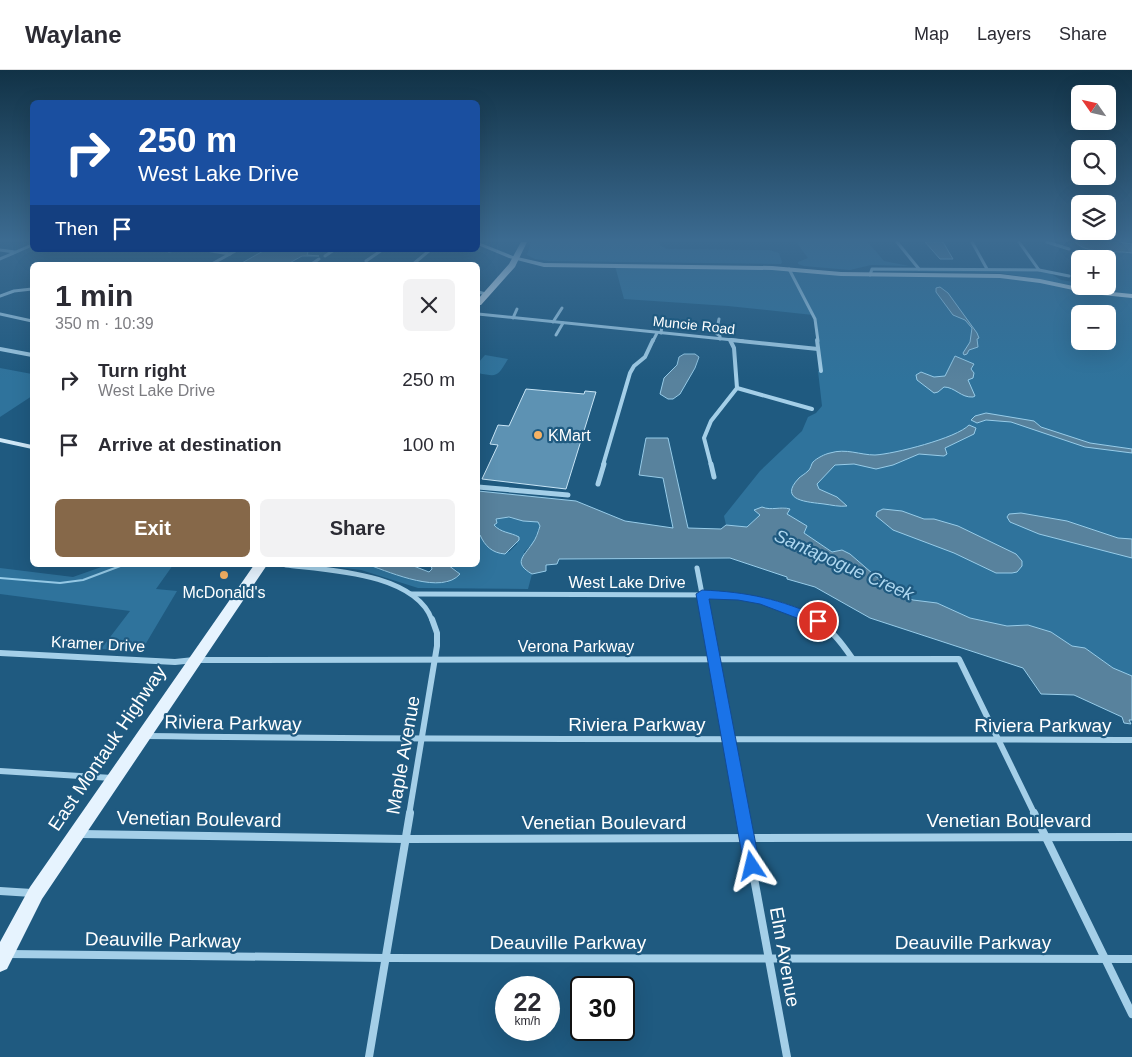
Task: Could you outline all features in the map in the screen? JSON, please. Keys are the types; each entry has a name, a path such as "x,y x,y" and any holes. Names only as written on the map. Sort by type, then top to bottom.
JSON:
{"main road":[{"path":"1072,288 1132,296"},
{"path":"0,440 30,447"},
{"name":"East Montauk Highway","path":"2,958 36,893 259,567"}],"street":[{"path":"799,288 815,319 821,369"},
{"path":"0,296 14,291 30,290"},
{"path":"553,322 562,308"},
{"path":"513,318 518,309"},
{"path":"0,314 30,321"},
{"name":"Muncie Road","path":"480,314 818,350"},
{"path":"598,484 630,373 634,366 645,357 659,333 663,317"},
{"path":"708,338 716,333 719,319"},
{"path":"556,334 563,323"},
{"path":"716,333 720,336 720,339"},
{"path":"714,477 704,438 710,421 737,388 734,348 730,340"},
{"path":"0,349 30,354"},
{"path":"24,353 30,350"},
{"path":"737,388 812,409"},
{"path":"480,487 568,495"},
{"name":"Maple Avenue","path":"300,567 374,578 411,594 424,606 435,624 438,639 369,1057"},
{"name":"Elm Avenue","path":"697,568 787,1057"},
{"name":"West Lake Drive","path":"411,594 702,594 748,597 801,613 829,628 848,649 852,658"},
{"name":"Kramer Drive","path":"0,653 175,662 194,660"},
{"name":"Verona Parkway","path":"194,660 959,659 998,740"},
{"name":"Riviera Parkway","path":"143,736 422,740 728,738 1132,740"},
{"path":"998,740 1132,1014"},
{"path":"0,771 114,778"},
{"name":"Venetian Boulevard","path":"76,834 404,839 1132,836"},
{"path":"0,892 36,893"},
{"name":"Deauville Parkway","path":"2,958 1132,959"}],"shaded area":[{"path":"621,288 1071,288 1071,295 1116,295 1116,288 1132,288 1132,676 1113,668 1085,648 1072,646 1051,632 1028,625 1007,626 970,618 937,603 913,600 895,593 850,554 842,550 832,552 804,533 787,514 789,509 784,507 754,510 760,515 747,527 726,525 724,516 760,471 802,431 808,417 816,413 822,406 818,371 821,371 813,315 728,306 624,299"},
{"path":"485,355 508,359 499,372 493,375 480,373 480,361"},
{"path":"0,368 30,374 30,397 0,417"},
{"path":"500,517 538,522 540,525 533,543 524,552 525,570 532,574 528,589 418,588 361,570 336,567 375,567 410,579 447,583 458,571 451,567 480,567 480,535 482,538 509,552 517,544 513,534 500,530 494,525 497,523 496,519"},
{"path":"101,567 172,567 156,589 177,591 142,650 101,649 130,611 0,594 0,568 73,577"}],"water":[{"path":"936,288 941,288 948,293 977,333 979,338 977,339 978,347 969,350 967,354 964,355 963,353 970,342 972,328 965,320 953,315 936,292"},
{"path":"684,354 695,354 699,357 680,394 673,399 668,399 660,394 664,378 677,365 679,357"},
{"path":"955,356 974,364 971,369 974,373 973,378 968,380 975,396 965,396 948,387 944,387 934,393 917,380 916,375 921,372 934,377 945,376"},
{"path":"986,413 1034,421 1041,427 1090,443 1132,449 1132,453 1085,447 1011,422 986,420 977,423 971,420 975,416"},
{"path":"969,425 976,428 974,434 945,448 947,454 944,456 919,454 893,465 876,469 854,464 835,465 817,484 819,489 837,497 847,506 804,501 793,496 793,486 799,478 809,470 813,462 826,454 842,451 869,455 896,452 939,440"},
{"path":"646,438 668,438 688,528 721,529 726,525 747,527 760,515 754,510 762,507 790,509 787,514 807,526 804,533 832,552 842,550 850,554 895,593 913,600 937,603 970,618 1007,626 1028,625 1051,632 1072,646 1085,648 1113,668 1132,676 1132,720 1129,720 1131,724 1124,723 1122,717 1074,695 1041,694 1023,668 870,618 815,587 730,558 559,559 557,564 546,565 546,571 532,574 526,570 521,560 536,538 540,526 538,522 523,521 509,517 496,519 497,523 494,525 497,528 519,537 519,540 505,554 490,548 480,535 480,491 576,501 625,521 673,528 663,478 639,475"},
{"path":"883,509 902,511 924,519 934,519 958,526 1016,554 1022,561 1022,566 1017,572 996,573 954,553 893,530 876,516 877,512"},
{"path":"1021,513 1067,521 1118,538 1132,539 1132,558 1039,534 1010,522 1007,517 1009,514"},
{"path":"375,567 416,567 429,572 432,567 451,567 460,574 452,580 441,583 403,577"}],"building":[{"name":"KMart","path":"526,389 584,394 585,391 596,392 566,489 482,479 498,445 490,444 498,425 509,426"}],"waterway":[{"name":"Santapogue Creek","path":"0,578 60,583 83,580 118,567"}],"place":[{"name":"KMart","path":"538,435"},
{"name":"McDonald's","path":"224,575"}],"route":[{"path":"752,866 702,594 748,597 761,600 796,611 818,621"}]}
